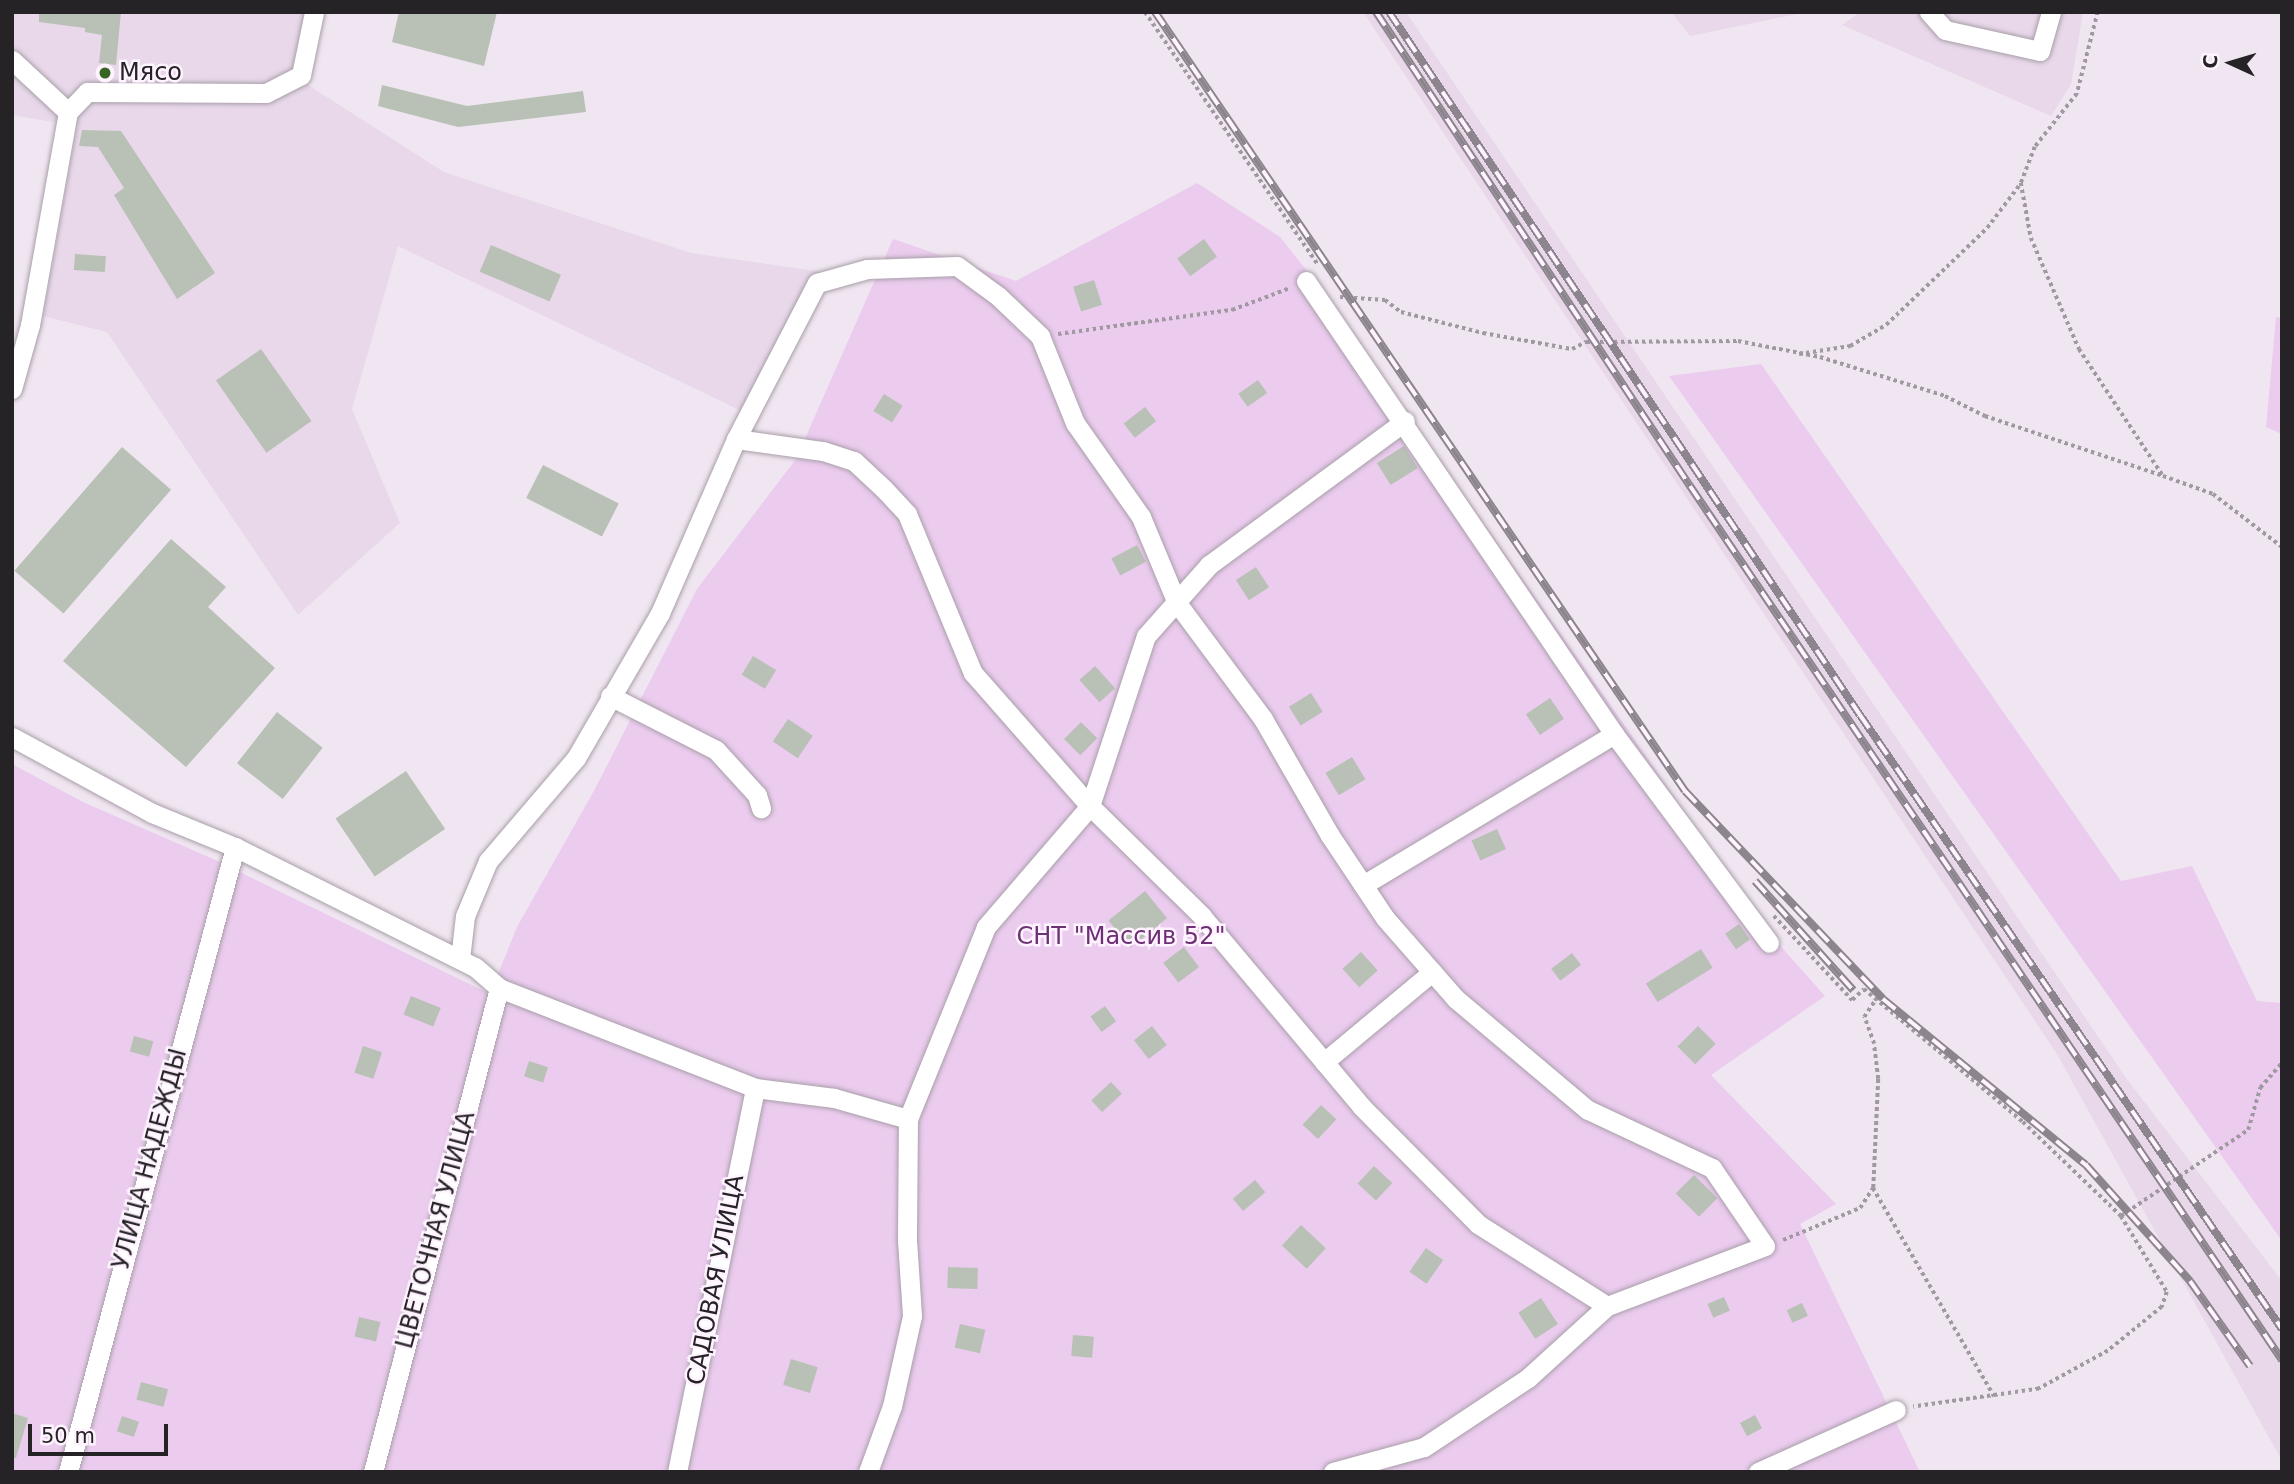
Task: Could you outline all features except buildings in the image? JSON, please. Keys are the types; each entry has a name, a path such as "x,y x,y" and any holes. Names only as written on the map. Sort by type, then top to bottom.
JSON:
{"street":[{"path":"12,389 30,326 68,112 87,92 266,93 301,75 314,12"},
{"path":"1929,12 1945,30 2040,51 2051,12"},
{"path":"12,60 68,112"},
{"path":"460,960 465,916 488,861 576,758 660,613 736,439 817,283 867,270 957,266 998,296 1040,336 1075,423 1141,517 1177,603 1263,719 1363,886 1432,972 1456,999 1588,1110 1712,1168 1765,1246 1606,1306 1528,1378 1424,1447 1333,1472"},
{"path":"1315,278 1405,421 1614,734 1769,943"},
{"path":"868,1472 892,1406 912,1316 907,1240 908,1119 986,927 1090,806 1146,636 1209,565 1405,421"},
{"path":"736,439 823,452 855,461 884,489 908,514 973,673 1090,806 1202,916 1324,1062 1478,1224 1606,1306"},
{"path":"610,696 716,750 757,795 761,808"},
{"path":"1363,886 1614,734"},
{"path":"12,737 152,813 235,847 460,960 499,988 755,1088 834,1098 908,1119"},
{"name":"УЛИЦА НАДЕЖДЫ","path":"68,1472 235,847"},
{"path":"1324,1062 1432,972"},
{"name":"ЦВЕТОЧНАЯ УЛИЦА","path":"373,1472 499,988"},
{"name":"САДОВАЯ УЛИЦА","path":"677,1472 755,1088"},
{"path":"1758,1472 1896,1410"}],"path":[{"path":"1145,12 1315,281 1339,297 1385,300 1401,312 1572,349 1586,342 1738,341 1820,357 1945,396 1985,416 2213,494 2282,547"},
{"path":"1794,354 1850,346 1886,325 1987,228 2021,183 2035,147 2077,94 2098,12"},
{"path":"2021,183 2031,238 2079,349 2163,476"},
{"path":"1040,336 1232,310 1315,278"},
{"path":"1332,286 1347,308"},
{"path":"1768,909 1852,1000 1864,989 2023,1122 2122,1216 2167,1292 2162,1307 2108,1351 2039,1389 1896,1410"},
{"path":"1765,1246 1860,1208 1873,1188 1878,1079 1864,1017 1876,999"},
{"path":"2122,1216 2248,1130 2260,1088 2282,1063"},
{"path":"1873,1188 1994,1396"}],"shaded area":[{"path":"12,12 322,12 308,85 444,172 691,253 822,272 750,415 398,246 352,409 400,523 298,615 107,332 43,316 77,126 12,115"},
{"path":"1363,12 1406,12 2126,1078 2282,1281 2282,1461 2057,1054"},
{"path":"1671,12 1807,12 1690,36"},
{"path":"1860,12 2083,12 2071,84 2051,116 1842,25"}],"green space":[{"name":"СНТ \"Массив 52\"","path":"1197,183 1280,237 1315,281 1769,933 1825,996 1711,1075 1836,1204 1800,1224 1920,1472 12,1472 12,764 83,802 211,858 490,994 517,927 595,789 697,589 796,459 893,239 1016,281"},
{"path":"2276,317 2282,318 2282,434 2266,427"},
{"path":"1761,364 2121,881 2192,866 2257,1001 2282,1003 2282,1241 1669,376"}],"railway":[{"path":"1155,12 1685,791 1883,999 2086,1165 2190,1281 2250,1366"},
{"path":"1376,12 1690,486 2282,1360"},
{"path":"1389,12 1860,715 2282,1329"},
{"path":"1755,881 1853,990"}],"place":[{"name":"Мясо","path":"105,73"}]}
